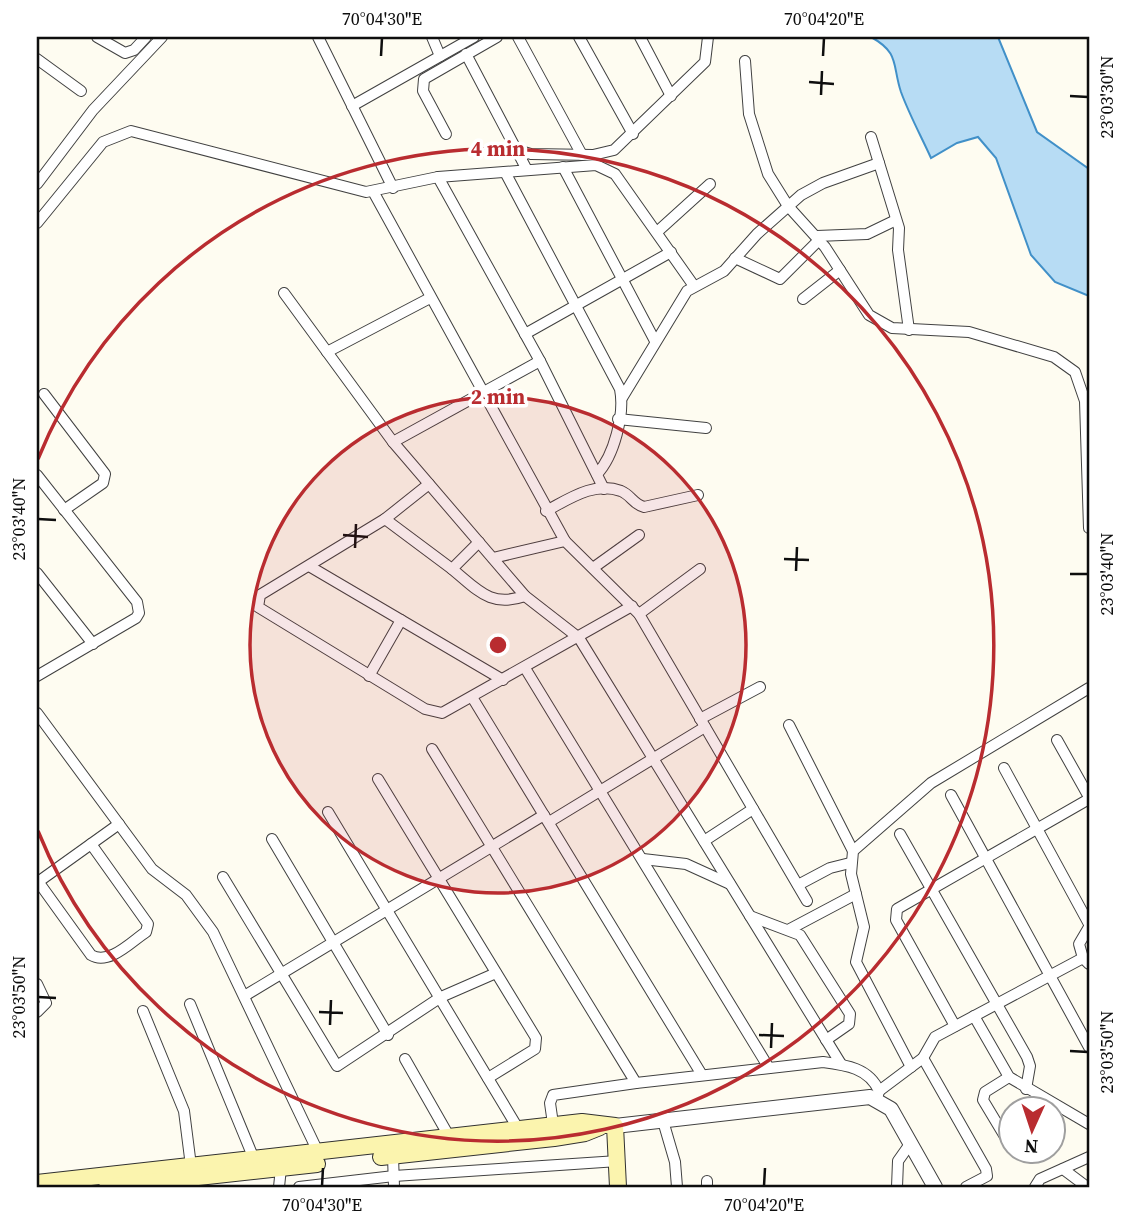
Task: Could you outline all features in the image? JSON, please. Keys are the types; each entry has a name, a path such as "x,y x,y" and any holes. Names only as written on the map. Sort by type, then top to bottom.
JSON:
{"main road":[{"path":"37,1183 319,1154 553,1124 582,1122 607,1126"},
{"path":"107,1187 554,1138 607,1126"},
{"path":"607,1126 618,1161 618,1187"}],"street":[{"path":"97,37 125,53 134,50 146,37"},
{"path":"37,184 93,110 162,37"},
{"path":"318,37 393,188"},
{"path":"432,37 440,56"},
{"path":"352,106 474,37"},
{"path":"446,134 422,84 430,74 497,37"},
{"path":"519,37 582,155"},
{"path":"579,37 633,134"},
{"path":"640,37 671,96"},
{"path":"517,150 531,154 582,155 614,150 705,62 708,37"},
{"path":"466,54 527,170"},
{"path":"37,59 81,91"},
{"path":"745,61 753,128 768,174 788,206 818,238 869,314 892,328 970,332 1054,357 1075,372 1085,401 1089,528"},
{"path":"37,223 103,142 131,131 374,193 439,177 596,165 615,174 694,286"},
{"path":"871,137 896,220 909,330"},
{"path":"597,474 609,458 622,398 680,298 694,286 715,278 788,206 823,183 879,163"},
{"path":"564,167 655,341"},
{"path":"505,172 622,398"},
{"path":"439,177 540,361 604,489"},
{"path":"657,232 710,184"},
{"path":"374,193 546,511 565,541 636,610 807,901"},
{"path":"735,258 779,279 818,238 867,234 896,220"},
{"path":"525,334 671,252"},
{"path":"803,299 840,270"},
{"path":"284,293 393,442 525,596 579,638 841,1064"},
{"path":"327,352 430,298"},
{"path":"393,442 540,361"},
{"path":"44,394 105,474 103,483 64,510"},
{"path":"618,419 706,428"},
{"path":"37,475 139,607 136,618 37,676"},
{"path":"429,484 385,519 260,594 257,607 369,676 436,713 442,713 636,610 700,569"},
{"path":"37,485 49,491"},
{"path":"546,511 580,493 604,489 620,491 644,507 698,495"},
{"path":"385,519 493,600 509,602 525,596"},
{"path":"593,568 639,535"},
{"path":"493,558 565,541"},
{"path":"452,569 479,542"},
{"path":"309,566 503,680"},
{"path":"37,573 93,643"},
{"path":"369,676 401,620"},
{"path":"525,668 769,1068"},
{"path":"246,995 491,846 601,790 653,759 702,723 760,687"},
{"path":"911,1067 856,962 864,927 850,863 853,850 931,783 1088,690"},
{"path":"472,697 702,1075"},
{"path":"37,713 152,869 186,895 213,932 246,995 319,1154"},
{"path":"789,725 853,850"},
{"path":"955,1026 896,920 897,909 901,904 1089,798 1057,740"},
{"path":"432,749 636,1083"},
{"path":"607,1126 878,1095 923,1058 935,1037 1050,976 1086,961 1079,944 1089,926 1004,768"},
{"path":"378,779 538,1042 535,1049 488,1078"},
{"path":"951,795 1089,1047"},
{"path":"704,841 753,809"},
{"path":"328,812 519,1130"},
{"path":"91,844 146,920 146,932 110,957 96,958 38,881 119,824"},
{"path":"900,834 1027,1057 1030,1066 1026,1089"},
{"path":"272,839 388,1035"},
{"path":"643,859 687,864 730,884"},
{"path":"798,885 830,868 850,863"},
{"path":"223,877 337,1066 388,1035 441,997 496,973"},
{"path":"790,929 856,894"},
{"path":"750,916 800,935 851,1017 849,1024 826,1040"},
{"path":"37,984 46,1003 37,1012"},
{"path":"190,1004 254,1159"},
{"path":"143,1011 184,1111 191,1166"},
{"path":"974,1016 1009,1077 1089,1124"},
{"path":"923,1058 986,1169 987,1176 966,1187"},
{"path":"405,1059 450,1138"},
{"path":"553,1124 550,1103 553,1095 702,1075 823,1062 841,1064 869,1075 878,1095 891,1109 935,1187"},
{"path":"996,1120 984,1100 985,1092 1009,1077"},
{"path":"663,1121 675,1161 677,1187"},
{"path":"897,1187 898,1161 910,1144"},
{"path":"393,1156 394,1182"},
{"path":"1035,1187 1040,1179 1089,1157"},
{"path":"299,1187 394,1182 618,1161"},
{"path":"279,1187 281,1168"},
{"path":"1063,1169 1087,1187"}],"water":[{"path":"871,37 998,37 1037,132 1089,169 1089,296 1055,282 1031,255 996,158 978,137 957,143 931,158 904,100 894,60 887,49"}]}
